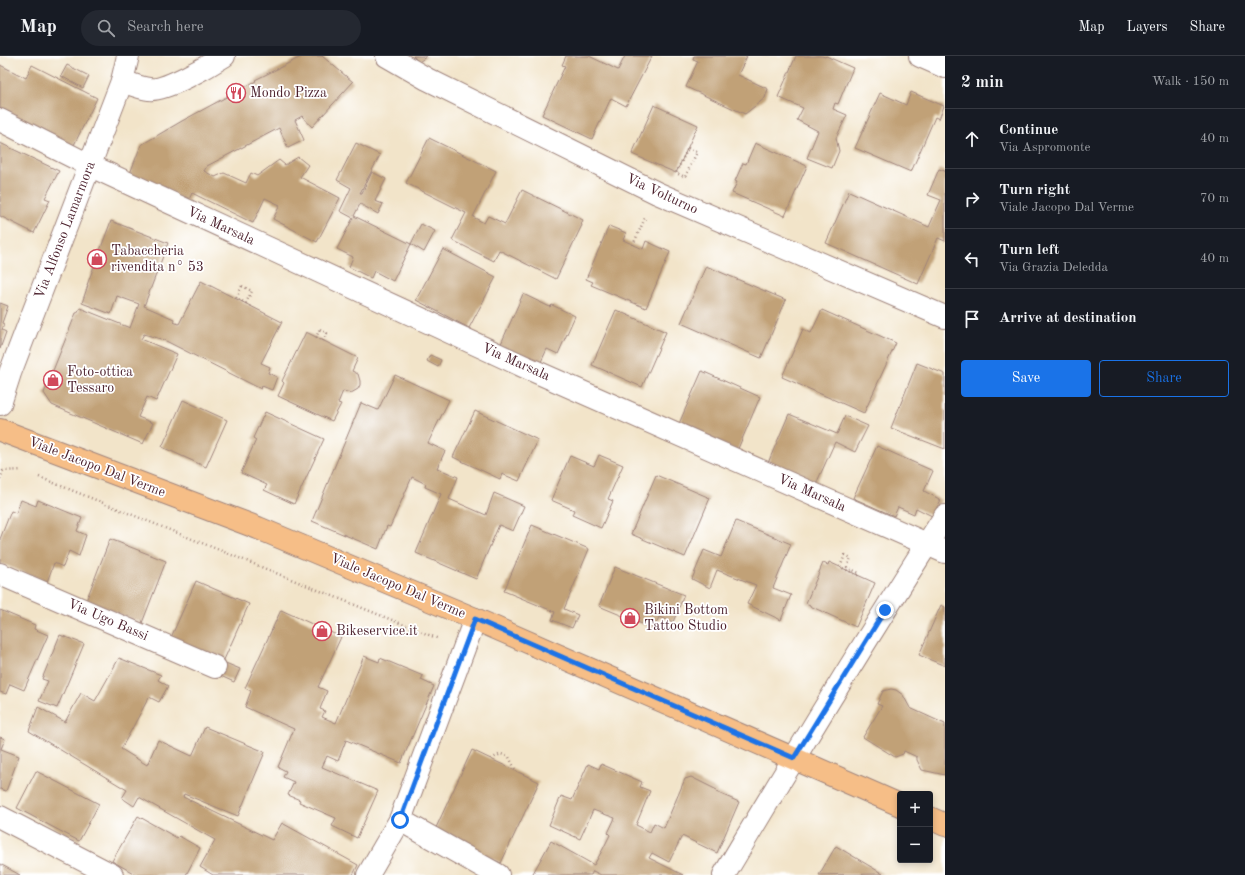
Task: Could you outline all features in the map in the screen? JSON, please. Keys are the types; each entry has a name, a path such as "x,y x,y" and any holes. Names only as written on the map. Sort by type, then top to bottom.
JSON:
{"main road":[{"name":"Viale Jacopo Dal Verme","path":"0,430 258,528 475,619 897,804"},
{"path":"933,819 945,825"}],"street":[{"name":"Via Alfonso Lamarmora","path":"0,404 10,373 122,82 128,56"},
{"path":"122,82 150,90 169,85 189,76 224,56"},
{"name":"Via Volturno","path":"387,56 427,79 657,193 945,317"},
{"path":"920,56 945,67"},
{"name":"Via Marsala","path":"0,120 89,165 523,366 936,548"},
{"path":"724,875 885,610 936,548 945,516"},
{"name":"Via Ugo Bassi","path":"0,574 215,667"},
{"path":"368,875 400,820 475,619"},
{"path":"0,817 112,875"},
{"path":"400,820 498,875"}],"path":[{"path":"688,148 697,152 686,177 676,173 688,148"},
{"path":"633,244 644,220"},
{"path":"242,286 252,291 246,303 236,298 242,286"},
{"path":"320,329 327,333 323,341 316,338 320,329"},
{"path":"0,479 3,471 20,469 28,472"},
{"path":"35,475 464,649"},
{"path":"845,555 850,558 847,567 859,573 858,575 840,567 845,555"},
{"path":"491,759 501,754 509,757 516,771"}],"building":[{"path":"303,56 322,56 353,82 312,127 302,116 295,120 304,140 288,148 279,128 207,166 204,171 215,177 224,173 246,183 251,173 257,176 279,160 285,165 298,157 308,165 300,177 340,198 317,242 273,219 280,205 265,198 253,223 192,193 187,204 129,176 141,145 256,81 255,80"},
{"path":"413,56 427,56 419,62"},
{"path":"566,56 589,56 618,70 625,56 652,56 626,106 611,98 592,139 542,115 565,66 562,65"},
{"path":"694,56 747,56 738,75 768,89 765,98 745,114 686,87 698,61 693,59"},
{"path":"796,56 826,56 853,68 838,104 835,103 833,109 847,115 836,138 839,151 832,168 807,158 818,131 797,120 803,108 778,97"},
{"path":"0,65 26,78 32,65 97,98 73,147 0,111"},
{"path":"67,65 89,76 83,88 61,76"},
{"path":"911,92 944,106 939,119 935,117 911,172 855,148 880,93 906,105"},
{"path":"654,105 698,125 676,173 632,154"},
{"path":"429,138 496,171 473,217 484,223 488,216 505,224 522,190 583,220 556,279 499,250 494,261 452,240 466,213 406,183"},
{"path":"0,143 59,171 45,198 50,200 34,233 0,216"},
{"path":"356,143 380,155 360,193 362,193 372,172 386,179 375,201 383,204 378,214 360,204 354,216 411,244 393,281 374,271 371,278 349,267 353,257 337,249 353,218 340,211 351,188 337,180"},
{"path":"755,143 807,166 785,216 732,193 737,182 735,181 743,163 746,164"},
{"path":"939,169 945,171 945,241 938,238 918,284 826,243 849,191 929,227 941,200 928,195"},
{"path":"111,221 168,243 144,306 174,319 173,322 179,324 201,281 282,322 261,363 270,367 268,373 277,377 272,390 262,386 261,389 164,340 144,334 141,339 177,354 156,401 147,397 138,417 153,423 143,444 52,405 44,393 76,313 80,308 130,328 139,304 117,296 111,314 82,303 87,285"},
{"path":"421,224 435,231 424,252 411,244"},
{"path":"609,226 626,233 623,240 643,249 646,241 670,252 646,308 591,285 593,282 586,279"},
{"path":"443,249 496,277 469,328 416,300"},
{"path":"706,266 786,300 761,358 681,323"},
{"path":"523,294 550,307 552,305 575,316 558,354 547,349 540,364 500,346"},
{"path":"0,303 8,306 2,323 4,324 2,330 6,332 0,349"},
{"path":"616,310 666,332 642,387 592,365"},
{"path":"822,310 896,343 864,413 782,377 803,329 811,333"},
{"path":"306,332 358,358 352,371 358,374 360,385 358,389 351,393 343,391 338,403 341,404 332,421 278,396 284,383 282,381"},
{"path":"430,355 441,360 438,367 427,361"},
{"path":"917,363 945,374 945,449 891,428"},
{"path":"702,371 760,397 737,451 678,426"},
{"path":"395,375 449,400 428,443 445,451 437,468 458,477 449,499 486,515 494,493 524,506 513,531 499,525 476,579 416,553 441,494 425,487 426,484 412,477 390,527 387,526 378,549 312,521 361,403 378,410"},
{"path":"183,400 227,420 206,467 162,447"},
{"path":"475,411 538,440 519,481 502,474 500,479 453,457"},
{"path":"265,412 324,439 294,504 264,490 267,485 241,473 256,440 253,438"},
{"path":"789,414 837,434 845,416 868,426 855,452 835,442 816,484 768,463"},
{"path":"877,446 933,471 924,491 941,500 932,516 916,508 914,514 898,507 894,516 853,498"},
{"path":"599,455 623,465 608,499 613,501 601,528 572,515 574,510 551,500 570,456 594,466"},
{"path":"656,475 710,498 685,557 631,534"},
{"path":"21,500 36,506 38,500 82,518 77,531 86,535 79,556 69,551 63,567 54,563 47,582 0,563 0,539 11,511 16,513"},
{"path":"736,521 791,544 773,588 791,595 781,620 747,604 756,585 717,570 710,588 692,579 704,550 721,557"},
{"path":"532,525 589,549 564,609 578,615 572,628 552,620 555,612 504,591"},
{"path":"110,539 166,561 142,623 86,601"},
{"path":"829,562 875,583 856,627 806,603 823,563 828,565"},
{"path":"615,567 684,595 673,622 659,617 654,629 599,606"},
{"path":"196,581 249,604 223,662 240,669 234,682 165,651"},
{"path":"941,605 945,607 945,666 919,655"},
{"path":"0,610 35,625 34,629 48,635 24,690 10,684 6,694 0,692"},
{"path":"281,610 341,637 318,687 327,691 320,709 325,711 322,717 336,723 364,656 379,662 380,658 423,676 421,680 434,686 401,763 346,740 338,761 327,756 322,767 378,791 357,838 332,826 336,818 299,802 300,800 288,795 294,782 283,777 286,771 278,767 294,729 245,707 251,691 245,688"},
{"path":"60,635 84,644 57,708 39,701 48,681 42,679"},
{"path":"119,658 161,675 158,680 168,686 159,702 149,697 121,749 147,765 158,740 192,756 205,727 265,752 238,816 184,794 183,797 272,840 282,823 358,865 353,875 213,875 200,867 215,840 139,797 134,806 122,798 127,790 29,731 38,707 65,722 81,693 95,701"},
{"path":"891,689 896,690 903,695 910,708 945,724 945,775 922,770 917,757 904,751 903,754 895,757 863,737 882,706 877,704 883,691"},
{"path":"0,737 5,739 1,749 19,756 6,791 0,789"},
{"path":"472,750 539,782 501,863 434,832"},
{"path":"588,764 599,769 601,764 642,782 640,787 650,791 636,825 650,832 654,823 664,828 685,779 691,777 717,790 716,792 739,802 717,853 682,836 669,862 652,853 649,858 683,875 601,875 593,871 591,875 532,875 551,841 594,865 603,849 610,835 608,833 615,818 593,810 580,839 549,825 561,796 572,800"},
{"path":"36,771 99,804 79,841 17,808"},
{"path":"138,816 177,838 179,836 200,848 186,875 134,875 135,874 112,861"},
{"path":"836,846 883,874 819,875"},
{"path":"0,864 20,875 0,875"}],"place":[{"name":"Mondo Pizza","path":"236,93"},
{"name":"Tabaccheria rivendita n° 53","path":"97,259"},
{"name":"Foto-ottica Tessaro","path":"53,380"},
{"name":"Bikini Bottom Tattoo Studio","path":"630,618"},
{"name":"Bikeservice.it","path":"322,631"}],"route":[{"path":"400,820 475,619 794,758 885,610"}]}
